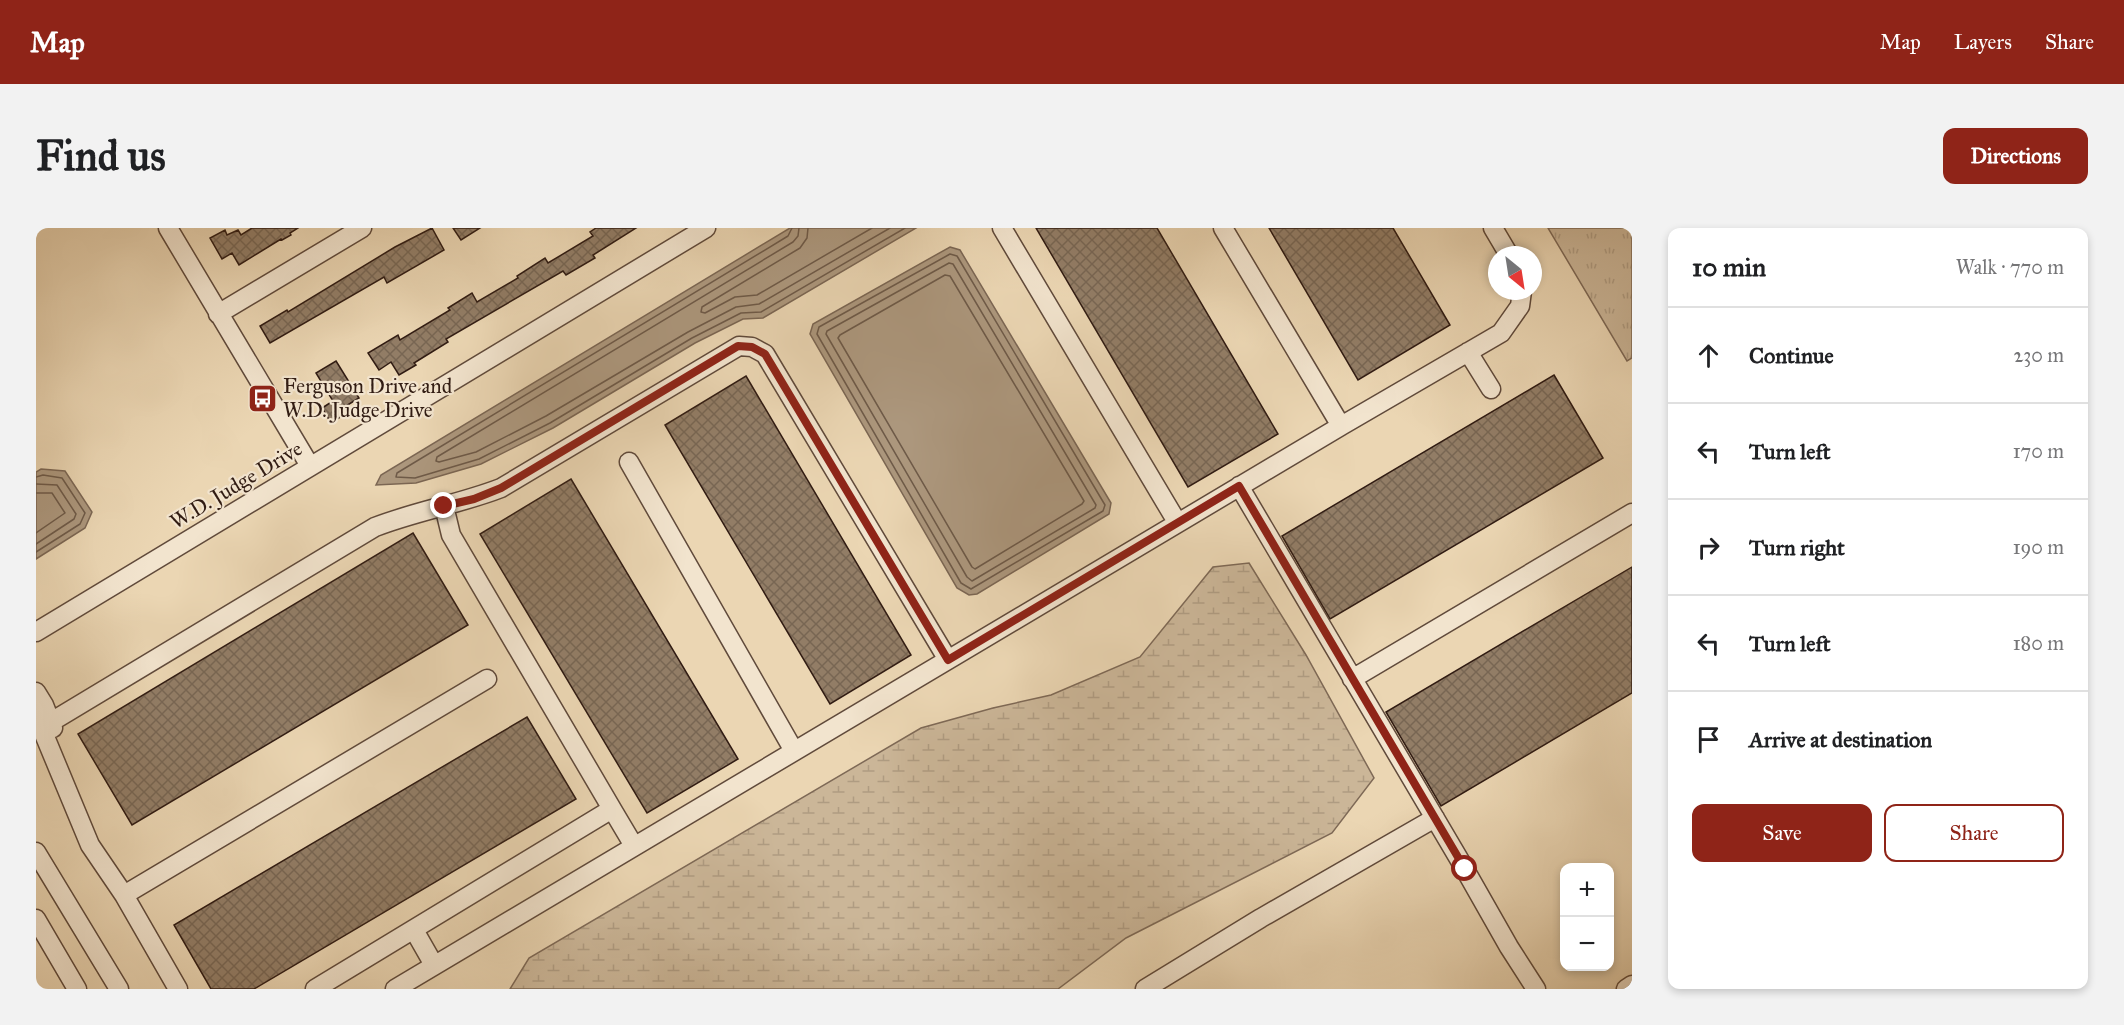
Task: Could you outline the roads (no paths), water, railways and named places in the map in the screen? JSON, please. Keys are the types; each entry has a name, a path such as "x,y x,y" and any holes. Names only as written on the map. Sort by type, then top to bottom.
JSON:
{"street":[{"path":"168,228 310,466"},
{"path":"218,314 363,228"},
{"name":"W.D. Judge Drive","path":"36,632 706,228"},
{"path":"1002,228 1177,522"},
{"path":"1223,228 1341,426"},
{"path":"1493,228 1504,246"},
{"path":"395,989 1177,522 1501,333 1520,306 1521,300"},
{"path":"43,718 375,527 408,514 474,499 501,488 738,346 752,347 765,354 948,660"},
{"path":"1468,352 1491,389"},
{"path":"629,462 794,751"},
{"path":"1239,486 1509,947 1536,989"},
{"path":"444,506 451,535 634,846"},
{"path":"1352,679 1632,513"},
{"path":"124,895 486,680"},
{"path":"36,692 43,718 90,845 124,895 178,989"},
{"path":"315,989 612,809"},
{"path":"1145,989 1261,918 1435,818"},
{"path":"36,852 119,989"},
{"path":"36,919 78,989"},
{"path":"414,930 434,965"},
{"path":"1626,989 1632,985"}],"water":[{"path":"790,228 916,228 763,318 743,319 695,343 553,428 481,464 416,483 376,485 381,475"},
{"path":"950,247 960,250 1111,503 1109,514 977,594 969,595 957,588 810,334 813,324"},
{"path":"41,469 65,471 92,512 85,528 36,559 36,472"}],"place":[{"name":"Ferguson Drive and W.D. Judge Drive","path":"262,398"}]}
